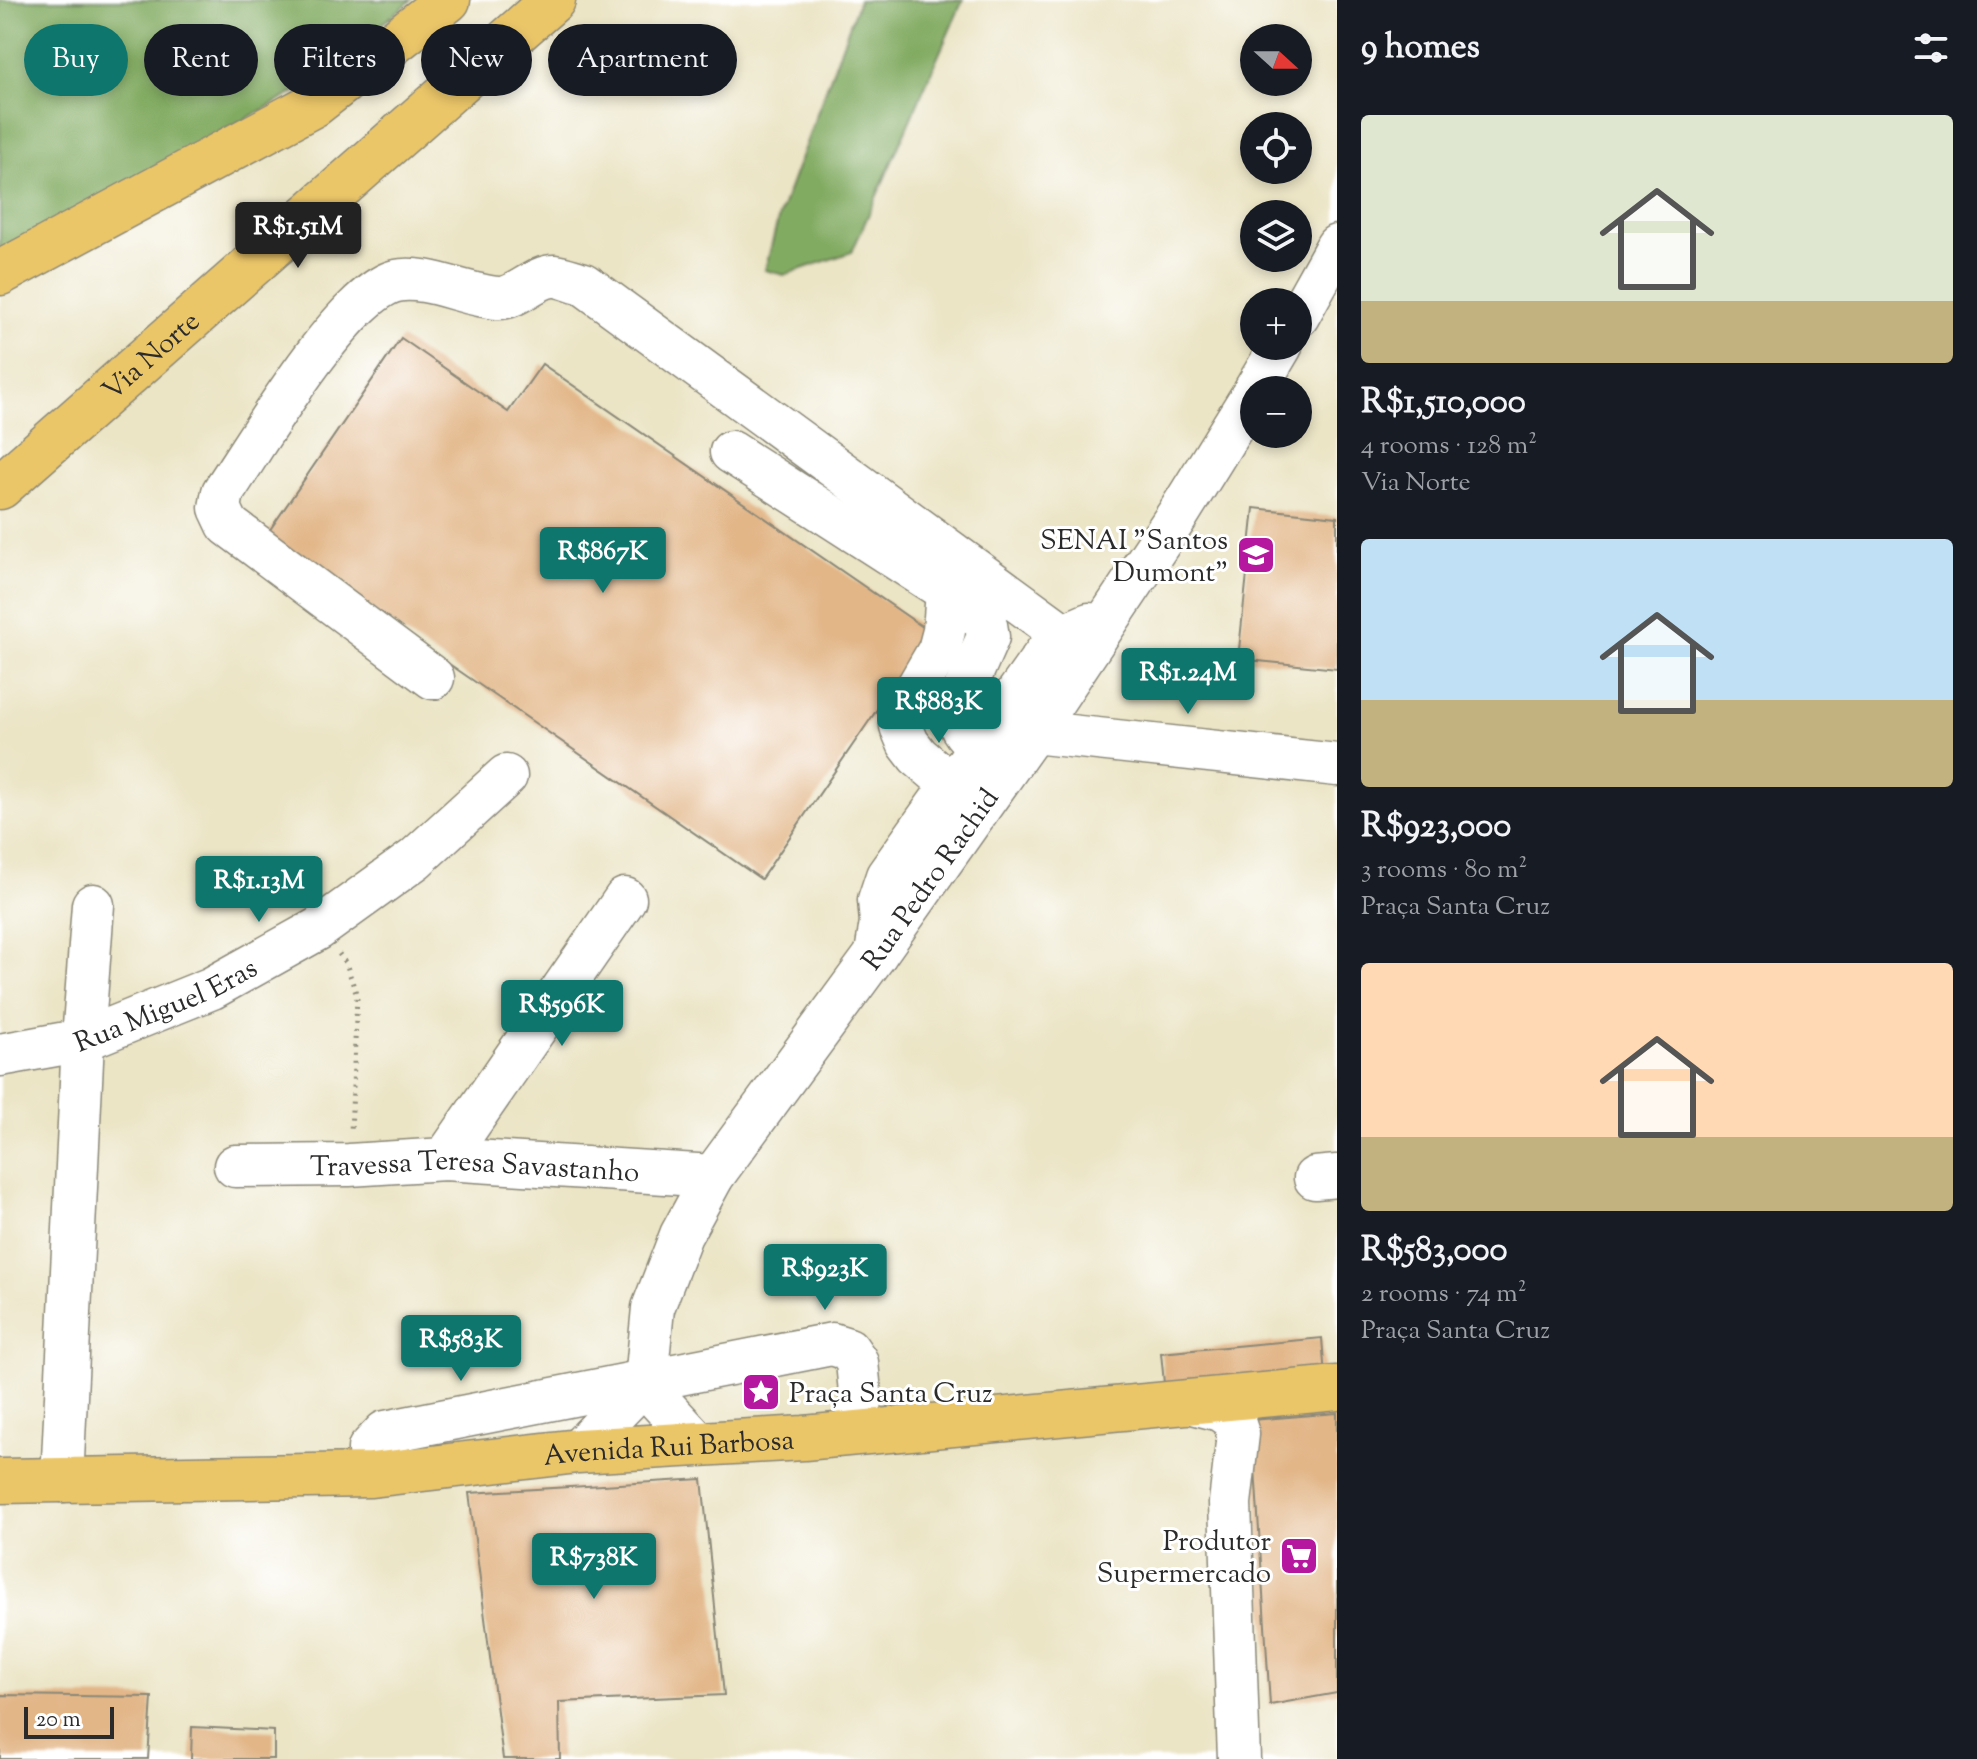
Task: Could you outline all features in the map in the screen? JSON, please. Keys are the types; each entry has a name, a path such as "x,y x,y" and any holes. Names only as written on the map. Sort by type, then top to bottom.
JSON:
{"main road":[{"path":"0,273 315,104 448,0"},
{"name":"Via Norte","path":"0,487 553,0"},
{"name":"Avenida Rui Barbosa","path":"0,1481 371,1475 578,1451 846,1434 1337,1388"}],"street":[{"path":"1312,291 1337,246"},
{"path":"433,678 228,525 220,508 223,492 324,342 367,295 395,281 419,279 465,293 502,298 552,276 584,284 959,580 986,625 988,637 957,707 956,718 969,739 979,746"},
{"name":"Rua Pedro Rachid","path":"646,1381 653,1308 681,1235 713,1176 876,954 1033,732 1177,516 1240,415"},
{"path":"731,452 1064,635"},
{"path":"952,785 918,756 901,726 904,710 939,650 959,580"},
{"path":"876,954 881,922 879,900 887,876 1048,650 1064,635 1081,626 1109,618"},
{"path":"1033,732 1337,765"},
{"name":"Rua Miguel Eras","path":"0,1055 83,1040 212,988 318,929 415,859 506,776"},
{"path":"445,1159 625,899"},
{"path":"62,1481 83,1040 93,905"},
{"name":"Travessa Teresa Savastanho","path":"235,1166 349,1165 445,1159 713,1176"},
{"path":"371,1475 369,1449 385,1432 832,1344 848,1349 857,1362 861,1402 858,1417 846,1434"},
{"path":"646,1381 660,1402 698,1443"},
{"path":"578,1451 646,1381"},
{"path":"1189,1402 1220,1410 1233,1419 1238,1434 1230,1503 1239,1759"}],"path":[{"path":"318,929 346,963 357,996 349,1165"}],"green space":[{"path":"0,0 412,0 382,24 274,24 274,96 289,96 0,251"},
{"path":"859,0 963,0 852,252 784,275 765,270 779,216"}],"building":[{"path":"401,338 508,412 542,364 930,632 761,879 265,537"},
{"path":"1254,508 1337,517 1337,669 1238,659"},
{"path":"1322,1338 1325,1377 1165,1393 1161,1353"},
{"name":"Produtor Supermercado","path":"1337,1413 1337,1693 1270,1705 1252,1420"},
{"path":"702,1479 724,1695 559,1702 560,1759 503,1759 469,1493"},
{"path":"0,1695 152,1697 148,1759 0,1759"},
{"path":"192,1727 274,1731 274,1759 191,1759"}],"place":[{"name":"SENAI \"Santos Dumont\"","path":"1256,555"},
{"name":"Praça Santa Cruz","path":"761,1392"},
{"name":"Produtor Supermercado","path":"1299,1556"}]}
